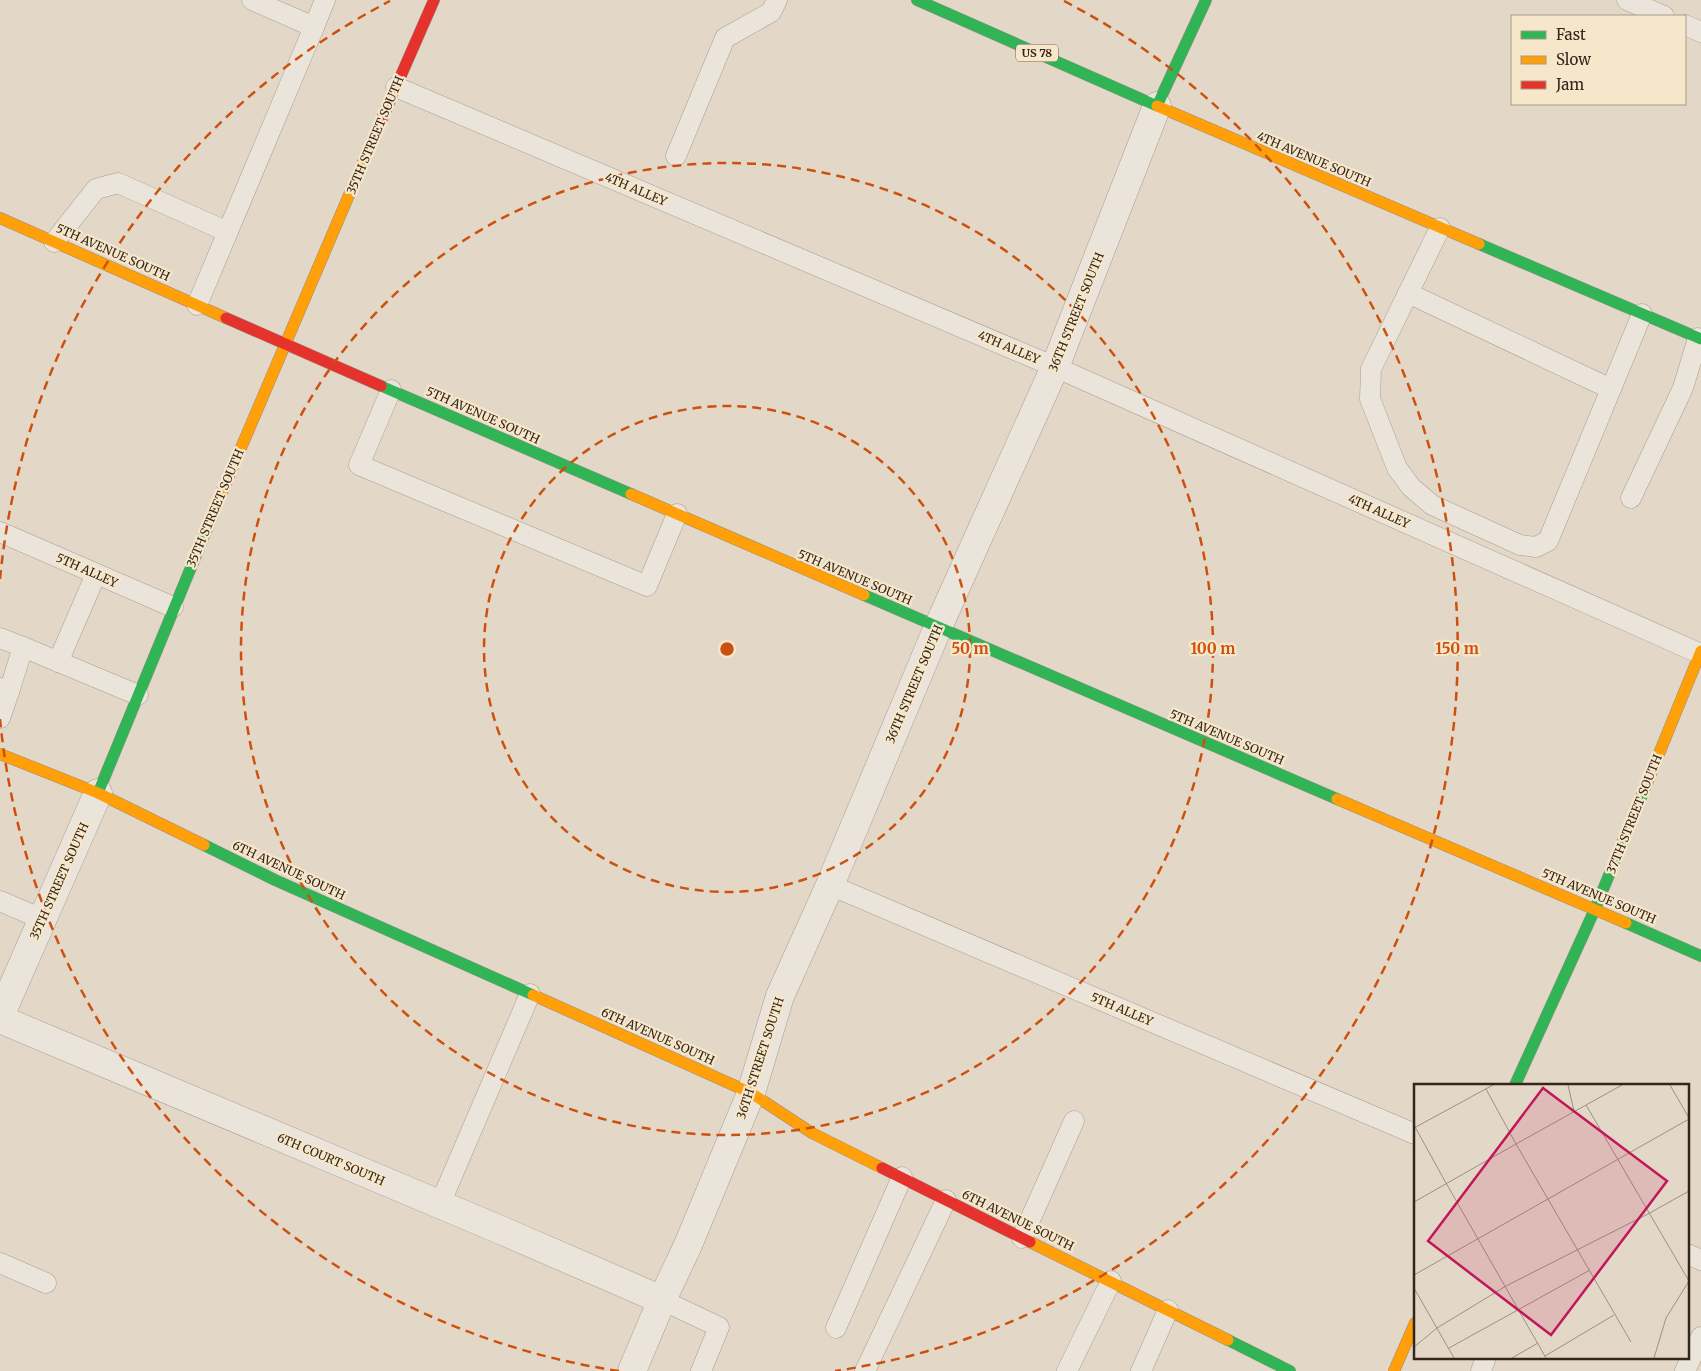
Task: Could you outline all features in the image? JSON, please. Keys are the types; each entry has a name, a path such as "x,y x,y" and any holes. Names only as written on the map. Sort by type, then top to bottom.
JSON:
{"street":[{"name":"35TH STREET SOUTH","path":"0,1017 98,793 173,608 284,344 434,0"},
{"name":"4TH AVENUE SOUTH","path":"917,0 1440,228 1700,337"},
{"name":"36TH STREET SOUTH","path":"632,1371 688,1245 751,1093 780,996 830,884 938,628 1054,367 1157,106 1206,0"},
{"name":"5TH AVENUE SOUTH","path":"0,218 284,344 938,628 1701,956"},
{"name":"37TH STREET SOUTH","path":"1515,1084 1595,909 1701,653"},
{"name":"6TH AVENUE SOUTH","path":"0,754 98,793 275,880 751,1093 812,1133 1290,1371"},
{"name":"6TH COURT SOUTH","path":"0,1017 662,1300"},
{"path":"1394,1371 1414,1325"}],"lane":[{"path":"252,0 314,27"},
{"path":"197,305 325,0"},
{"path":"676,156 724,38 771,12 777,0"},
{"path":"1627,0 1662,15"},
{"path":"1686,25 1701,32"},
{"name":"4TH ALLEY","path":"396,87 1054,367 1701,653"},
{"path":"54,242 96,189 118,184 228,232"},
{"path":"1440,228 1371,369 1370,398 1398,468 1411,487 1432,505 1520,545 1536,547 1548,541 1642,314"},
{"path":"1408,293 1611,389"},
{"path":"1631,498 1683,388 1700,337"},
{"path":"391,390 359,465 647,586 677,514"},
{"name":"5TH ALLEY","path":"0,532 173,608"},
{"path":"58,662 96,574"},
{"path":"0,638 138,695"},
{"path":"0,718 4,690 23,647"},
{"name":"5TH ALLEY","path":"830,884 1414,1134"},
{"path":"0,901 42,919"},
{"path":"440,1204 530,994"},
{"path":"1022,1238 1074,1121"},
{"path":"836,1328 902,1177"},
{"path":"865,1371 946,1200"},
{"path":"1688,1254 1701,1260"},
{"path":"0,1263 46,1283"},
{"path":"1067,1371 1111,1281"},
{"path":"662,1300 719,1327 701,1371"},
{"path":"1141,1371 1168,1310"},
{"path":"1685,1371 1701,1337"},
{"path":"1481,1371 1486,1358"}],"traffic: fast":[{"path":"917,0 1157,106 1206,0"},
{"path":"1479,244 1701,339"},
{"path":"381,386 631,494"},
{"path":"98,793 220,497"},
{"path":"864,595 1337,799"},
{"path":"1515,1084 1595,909 1647,783"},
{"path":"204,845 275,880 533,995"},
{"path":"1626,923 1701,956"},
{"path":"1228,1340 1290,1371"}],"traffic: slow":[{"path":"1157,106 1479,244"},
{"path":"220,497 367,153"},
{"path":"0,218 226,318"},
{"path":"631,494 864,595"},
{"path":"1647,783 1701,651"},
{"path":"0,754 98,793 204,845"},
{"path":"1337,799 1626,923"},
{"path":"533,995 751,1093 812,1133 882,1168"},
{"path":"1030,1242 1228,1340"},
{"path":"1394,1371 1414,1325"}],"traffic: jam":[{"path":"367,153 434,0"},
{"path":"226,318 381,386"},
{"path":"882,1168 1030,1242"}]}
